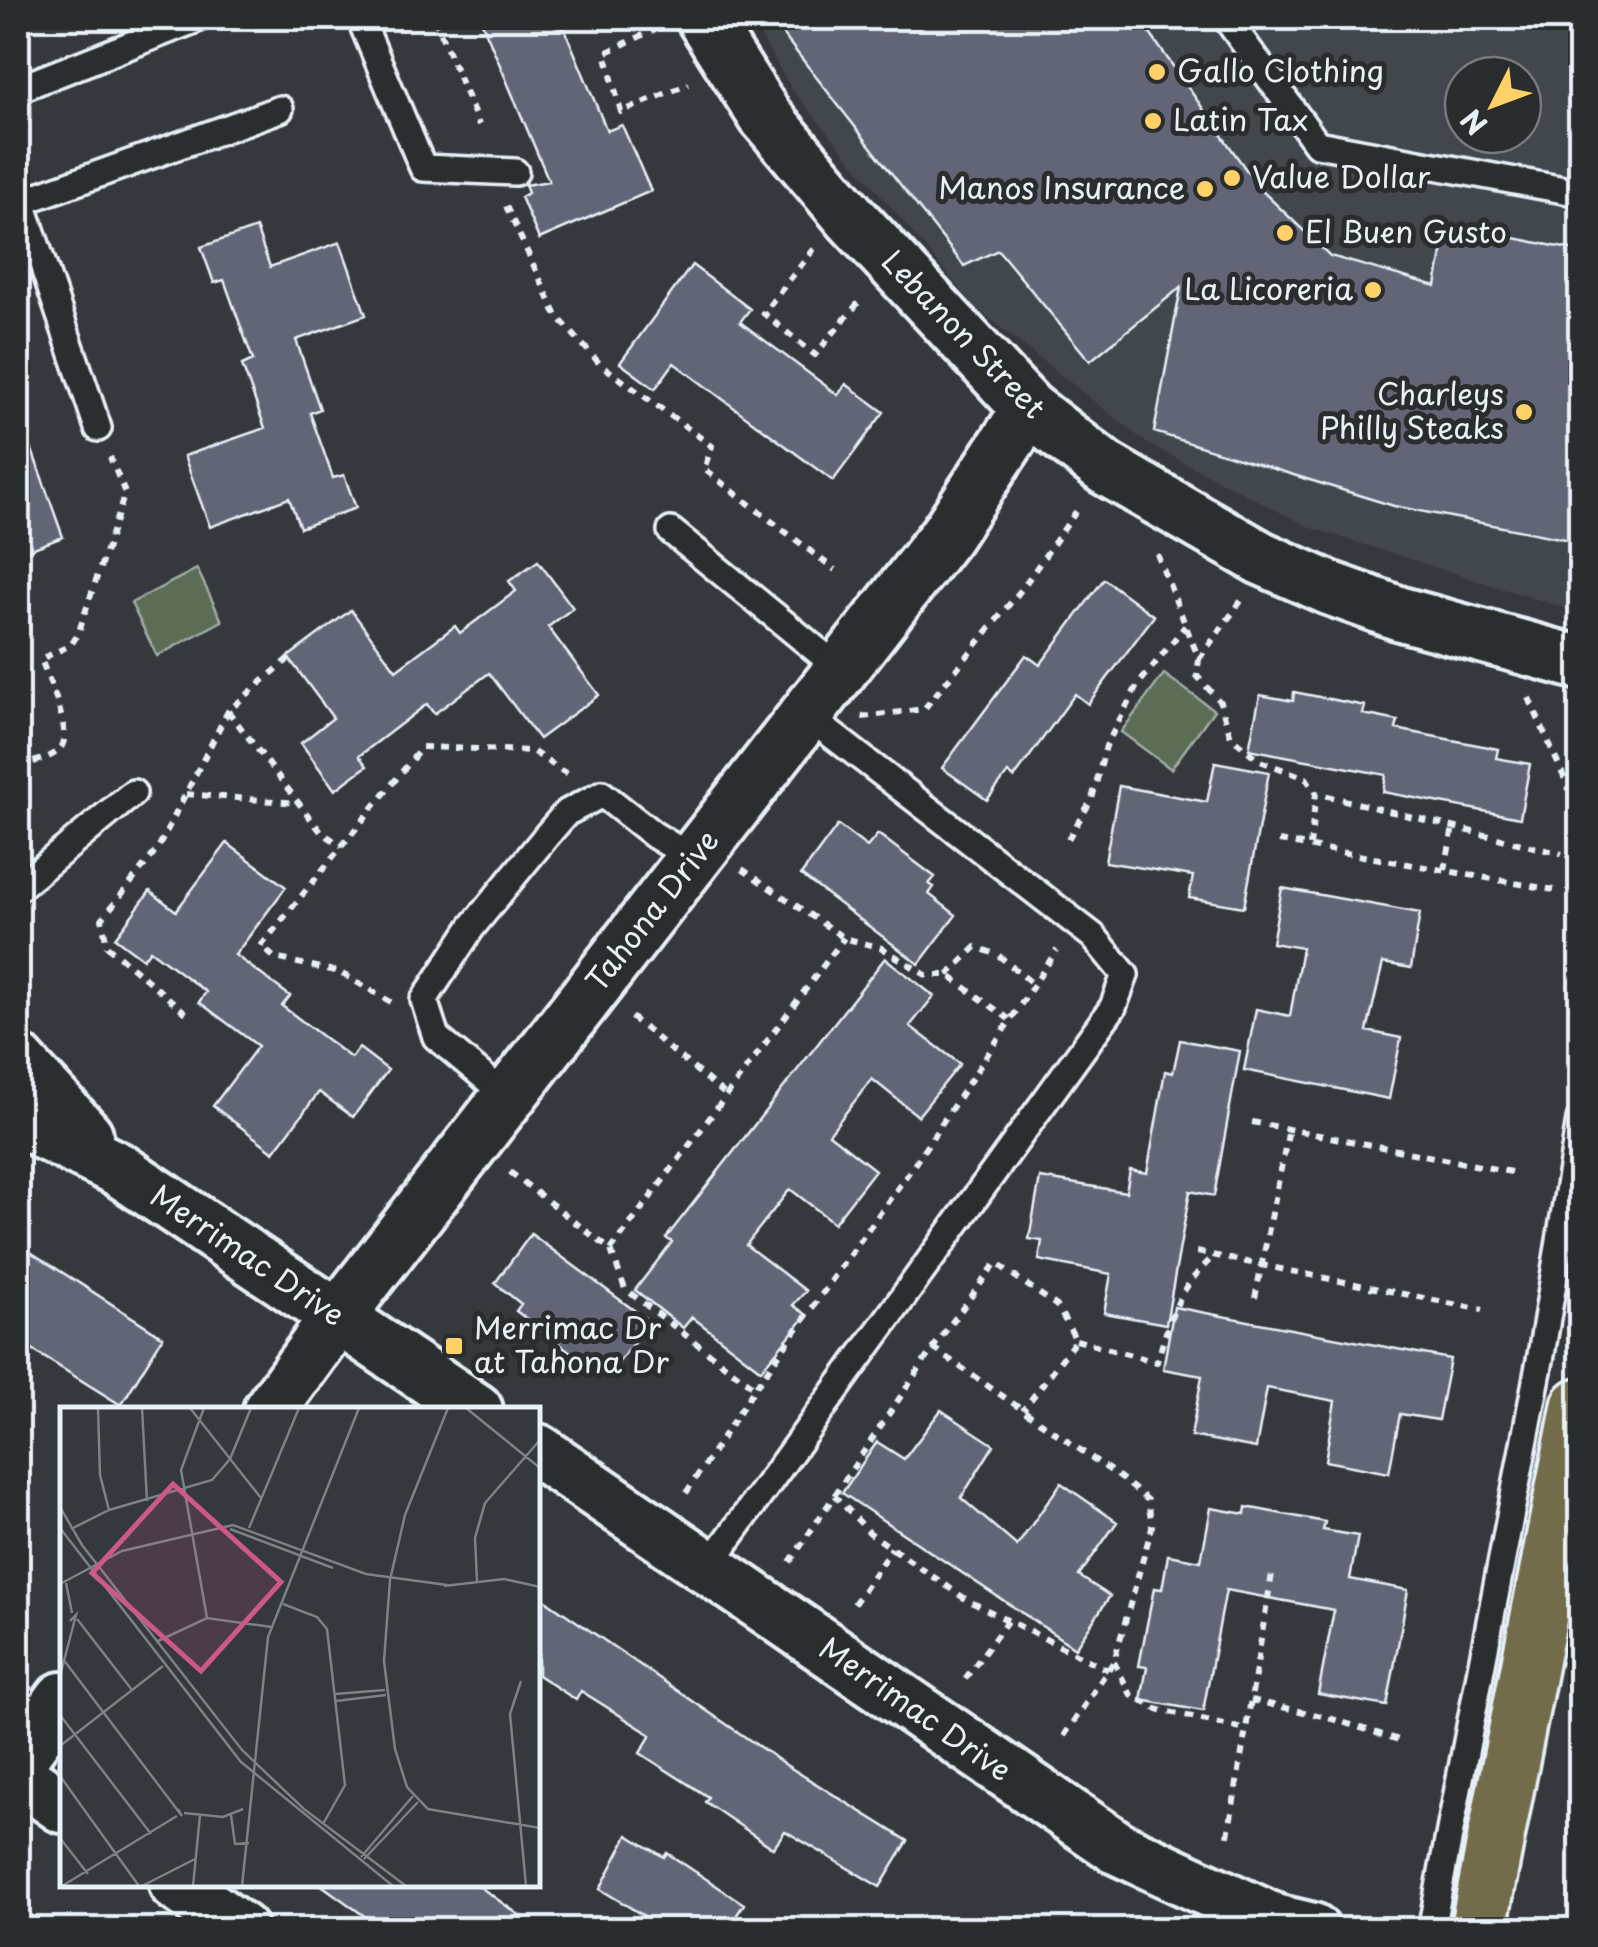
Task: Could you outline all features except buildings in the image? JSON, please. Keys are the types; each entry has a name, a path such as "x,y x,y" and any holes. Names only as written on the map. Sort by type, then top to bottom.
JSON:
{"main road":[{"path":"1478,1930 1580,1406"}],"street":[{"name":"Lebanon Street","path":"680,23 729,62 777,131 944,321 1028,409 1105,468 1261,558 1330,588 1401,614 1580,663"},
{"name":"Tahona Drive","path":"272,1407 508,1097 717,864 834,701 1028,409"},
{"name":"Merrimac Drive","path":"18,1061 118,1169"},
{"name":"Merrimac Drive","path":"18,1114 46,1134 118,1169 472,1407"},
{"name":"Merrimac Drive","path":"540,1452 1118,1848 1275,1921 1313,1930"},
{"path":"18,1761 60,1701"},
{"path":"18,1775 60,1805"},
{"path":"180,1887 241,1930"}],"lane":[{"path":"18,89 199,18"},
{"path":"360,18 423,168 514,172"},
{"path":"1226,18 1317,144 1580,194"},
{"path":"98,428 19,197 280,109"},
{"path":"671,531 834,701 1093,936 1125,975 1113,1007 708,1566"},
{"path":"18,888 133,793"},
{"path":"508,1097 436,1037 424,1000 472,927 566,814 602,794 654,835 717,864"},
{"path":"1431,1930 1541,1355 1580,1120"}],"path":[{"path":"434,18 478,125"},
{"path":"680,23 605,54 621,112 690,83"},
{"path":"506,206 557,316 589,352 712,446 704,469 835,570"},
{"path":"814,250 762,312 815,355 859,302"},
{"path":"18,766 50,756 62,746 66,732 41,659 71,645 78,634 125,493 98,428"},
{"path":"834,701 924,709 1021,590 1083,501"},
{"path":"1154,548 1199,659 1198,676 1220,702 1231,737 1260,761 1306,778 1316,794 1310,846"},
{"path":"1199,659 1245,596"},
{"path":"1068,839 1092,799 1106,746 1137,686 1186,625"},
{"path":"186,1012 108,946 102,919 157,850 228,711 292,656"},
{"path":"1529,698 1575,802"},
{"path":"228,711 321,832 342,846"},
{"path":"396,1018 394,1004 339,972 276,958 261,946 422,747 532,751 571,777"},
{"path":"186,794 299,804"},
{"path":"1316,794 1562,854"},
{"path":"1445,870 1453,827"},
{"path":"1280,841 1554,890"},
{"path":"717,864 844,938 882,948 926,975 948,976 1009,1019"},
{"path":"686,1493 755,1388 914,1166 1075,922"},
{"path":"612,1250 844,938"},
{"path":"948,976 976,947 998,955 1034,984"},
{"path":"631,1017 726,1095"},
{"path":"1252,1122 1510,1172"},
{"path":"1255,1298 1289,1129"},
{"path":"510,1172 612,1250 625,1288 755,1388"},
{"path":"1198,1252 1484,1310"},
{"path":"790,1562 933,1348 996,1263 1057,1306 1076,1340 1157,1362 1173,1307 1214,1255"},
{"path":"1023,1410 1076,1340"},
{"path":"933,1348 1148,1500 1152,1527 1114,1661 1060,1742"},
{"path":"834,1495 870,1533 967,1600 1108,1670"},
{"path":"854,1604 892,1548"},
{"path":"1228,1836 1272,1574"},
{"path":"965,1679 1008,1620"},
{"path":"1114,1661 1131,1696 1156,1709 1246,1729"},
{"path":"1251,1700 1402,1742"}],"shaded area":[{"path":"750,18 1580,18 1580,613 1311,528 1148,444 977,309 792,90"}],"green space":[{"path":"197,569 222,621 157,656 131,603"},
{"path":"1164,674 1214,710 1171,769 1121,732"}],"place":[{"name":"Gallo Clothing","path":"1157,72"},
{"name":"Latin Tax","path":"1153,121"},
{"name":"Value Dollar","path":"1232,178"},
{"name":"Manos Insurance","path":"1205,189"},
{"name":"El Buen Gusto","path":"1285,233"},
{"name":"La Licoreria","path":"1373,290"},
{"name":"Charleys Philly Steaks","path":"1524,412"},
{"name":"Merrimac Dr at Tahona Dr","path":"454,1346"}]}
